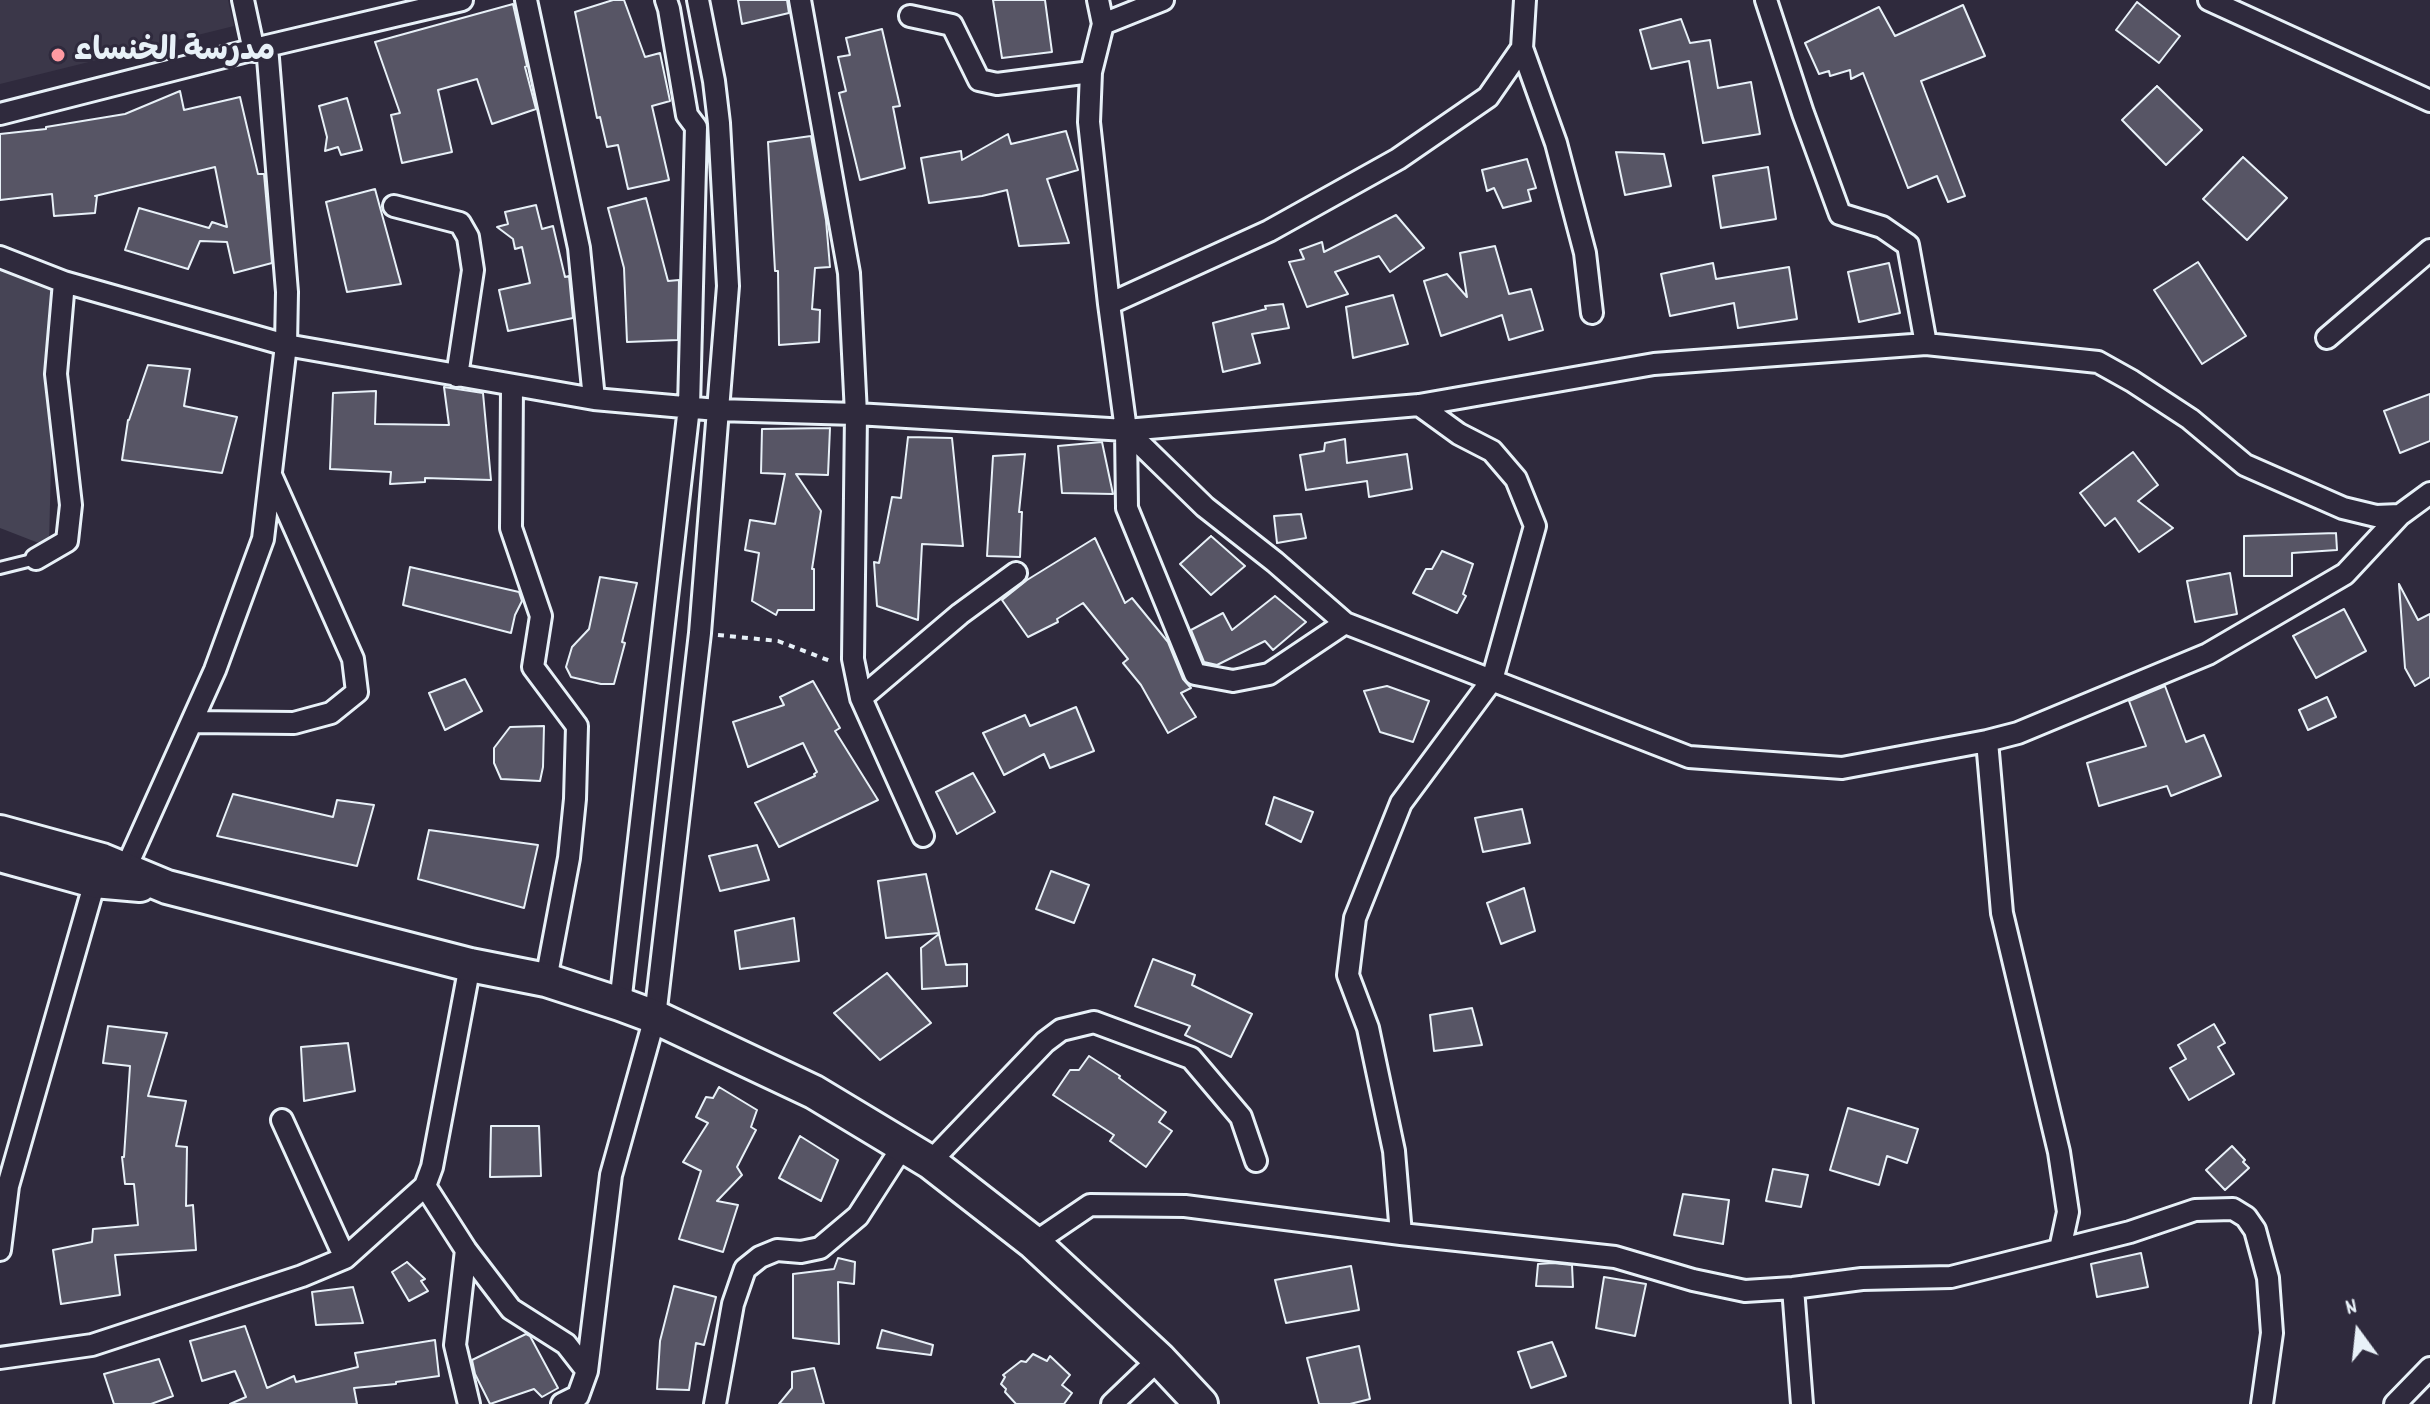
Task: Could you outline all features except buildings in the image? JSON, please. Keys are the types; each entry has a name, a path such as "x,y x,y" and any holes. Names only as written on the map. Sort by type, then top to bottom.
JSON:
{"main road":[{"path":"0,832 107,871 470,965 546,980 655,1017 814,1092 917,1154 1034,1243 1159,1359 1201,1404"},
{"path":"0,855 107,871"}],"street":[{"path":"0,1250 8,1186 107,871 192,722 215,670 263,539 286,345 287,292 260,49 243,0"},
{"path":"0,114 462,0"},
{"path":"526,0 579,248 594,399"},
{"path":"620,1004 689,407 696,127 687,115 666,0"},
{"path":"573,1401 587,1371 611,1175 655,1017 700,633 728,286 719,123 698,0"},
{"path":"800,0 849,273 856,414 853,659 861,698 923,836"},
{"path":"1098,0 1103,24 1091,72 1089,122 1126,430 1127,508 1195,674 1233,681 1269,674 1345,623"},
{"path":"1103,24 1163,0"},
{"path":"1525,0 1522,48 1556,143 1585,253 1592,313"},
{"path":"1766,0 1840,214 1882,227 1908,245 1926,344"},
{"path":"2209,0 2430,101"},
{"path":"910,16 952,25 979,80 997,84 1091,72"},
{"path":"1109,304 1269,231 1398,159 1488,97 1522,48"},
{"path":"394,206 460,223 468,237 473,270 457,376"},
{"path":"2327,338 2430,250"},
{"path":"0,257 64,282 286,345 512,387 594,399 717,410 856,414 1126,430 1419,405 1654,364 1926,344 2098,362 2190,419 2245,465 2343,508 2376,516 2400,515"},
{"path":"36,559 67,541 71,505 56,374 64,282"},
{"path":"512,387 511,528 541,616 533,667 577,726 575,799 569,858 546,980"},
{"path":"1401,1234 1394,1151 1368,1028 1348,975 1355,918 1401,803 1492,680 1535,526 1516,479 1492,451 1459,434 1419,405"},
{"path":"1126,430 1205,507 1345,623 1689,757 1842,768 2018,733 2208,654 2345,574 2400,515 2430,493"},
{"path":"192,722 294,723 331,713 357,692 353,659 271,474"},
{"path":"861,698 960,614 1016,573"},
{"path":"1987,741 2002,913 2059,1152 2068,1212 2060,1249"},
{"path":"0,1358 92,1345 302,1276 345,1258 425,1186 432,1167 470,965"},
{"path":"715,1404 733,1304 745,1269 760,1257 777,1250 801,1252 820,1248 858,1216 917,1154 1061,1030 1094,1022 1191,1058 1241,1117 1256,1161"},
{"path":"282,1120 345,1258"},
{"path":"425,1186 466,1250 511,1309 566,1344 587,1371"},
{"path":"1034,1243 1090,1205 1185,1206 1615,1257 1693,1280 1745,1291 1862,1279 1951,1277 2130,1232 2195,1210 2233,1209 2246,1217 2255,1230 2268,1278 2272,1333 2262,1404"},
{"path":"466,1250 455,1345 469,1404"},
{"path":"1793,1288 1802,1404"},
{"path":"1112,1404 1159,1359"},
{"path":"2395,1404 2430,1368"}],"lane":[{"path":"0,568 36,559"}],"path":[{"path":"700,633 778,641 836,663 853,659"}],"shaded area":[{"name":"مدرسة الخنساء","path":"0,0 228,0 234,26 0,84"},
{"path":"0,270 55,290 49,547 0,528"}],"place":[{"name":"مدرسة الخنساء","path":"58,55"}]}
